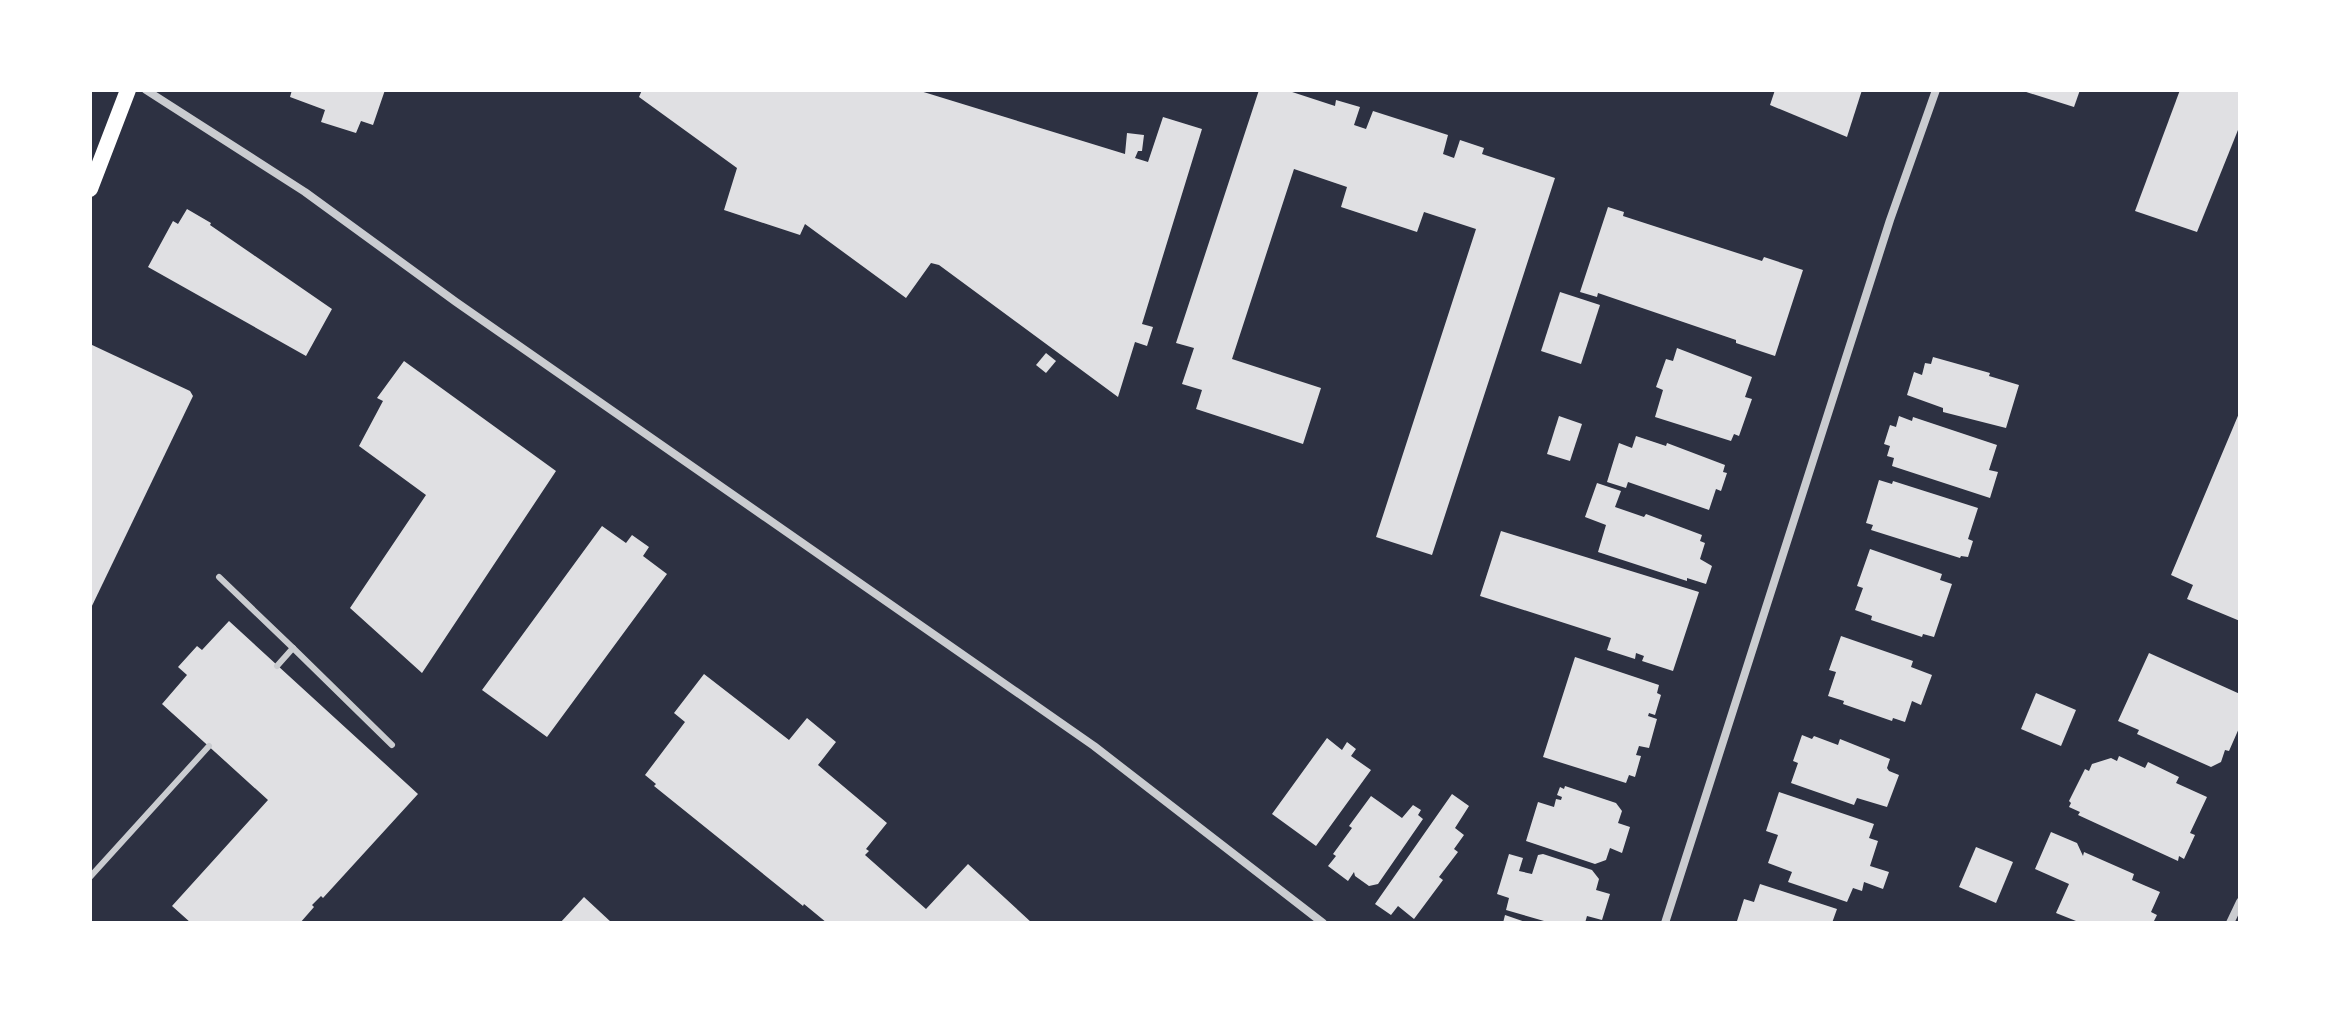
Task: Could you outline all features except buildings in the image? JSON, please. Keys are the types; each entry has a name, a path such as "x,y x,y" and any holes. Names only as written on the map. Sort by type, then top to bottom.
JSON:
{"main road":[{"path":"90,189 128,90"}],"street":[{"path":"146,90 305,192 456,302 1094,746 1323,923"},
{"path":"1665,923 1890,220 1936,90"},
{"path":"2230,923 2240,902"}],"lane":[{"path":"219,577 392,745"},
{"path":"277,666 293,648"},
{"path":"90,877 209,746"}]}
